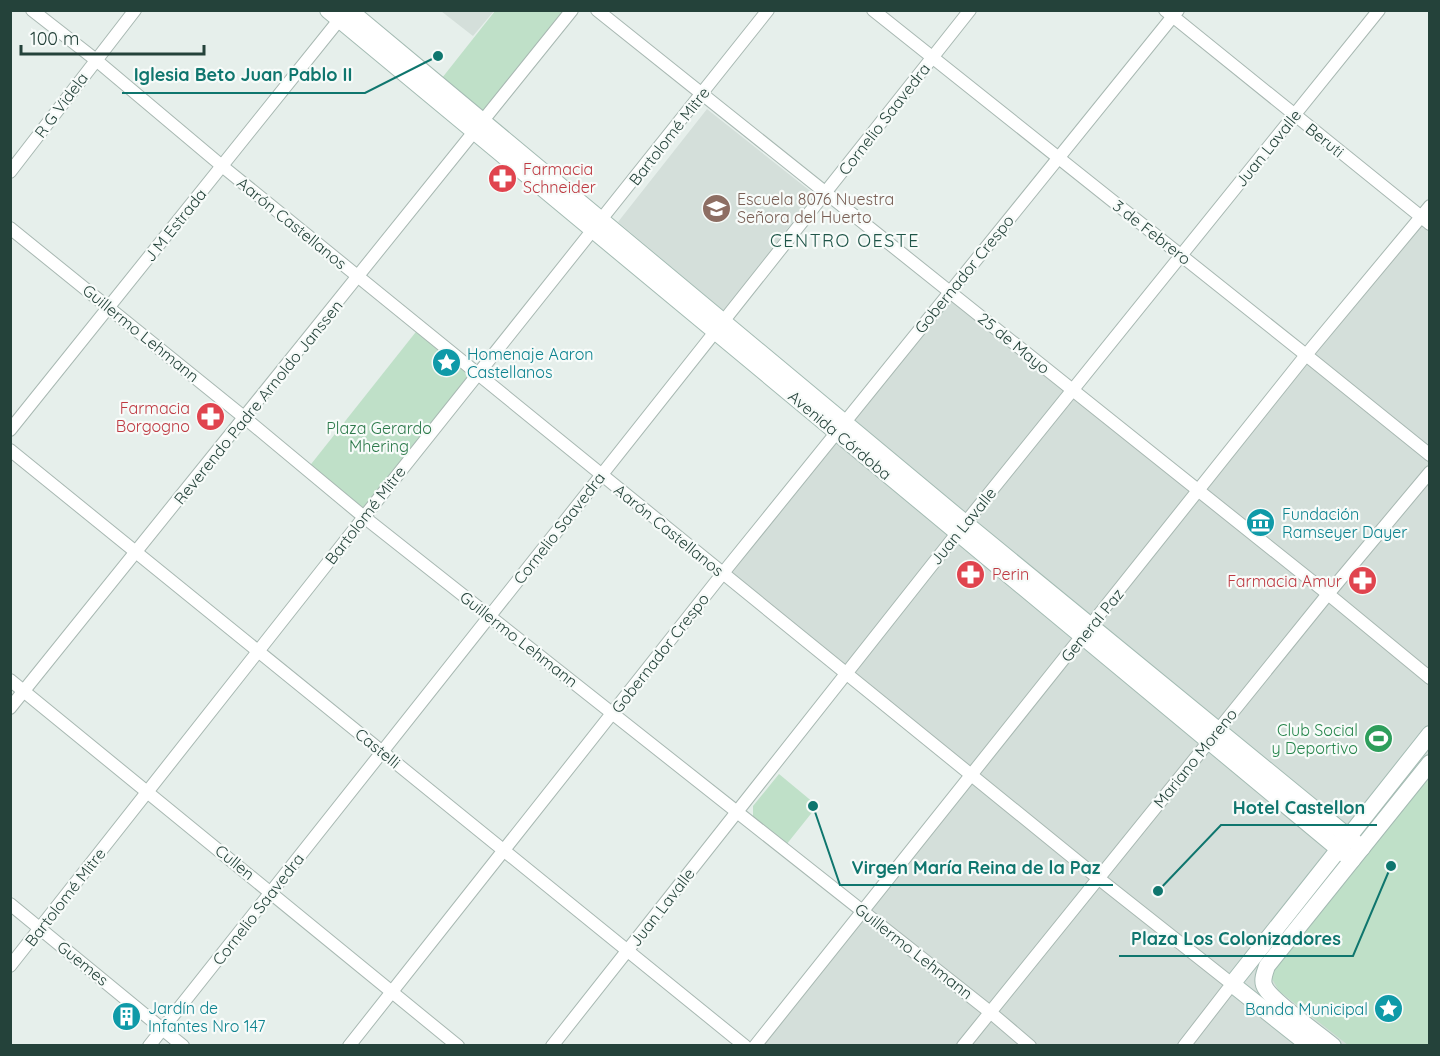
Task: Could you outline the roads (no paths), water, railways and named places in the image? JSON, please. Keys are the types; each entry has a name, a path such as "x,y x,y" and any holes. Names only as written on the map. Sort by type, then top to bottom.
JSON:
{"main road":[{"name":"Avenida Córdoba","path":"339,14 598,225 1357,854"},
{"path":"1232,984 1430,734"},
{"path":"1333,1046 1273,998 1263,983 1267,966 1430,763"},
{"name":"Aarón Castellanos","path":"1232,984 1310,1046"}],"street":[{"name":"Aarón Castellanos","path":"32,10 601,475 1232,984"},
{"name":"R G Videla","path":"10,172 135,10"},
{"name":"Reverendo Padre Arnoldo Janssen","path":"10,708 572,10"},
{"name":"25 de Mayo","path":"597,10 1430,678"},
{"name":"Bartolomé Mitre","path":"10,966 768,10"},
{"name":"3 de Febrero","path":"873,10 1430,455"},
{"name":"Cornelio Saavedra","path":"149,1046 970,10"},
{"name":"Juan Lavalle","path":"552,1046 962,528 1379,10"},
{"name":"Beruti","path":"1172,13 1425,221"},
{"name":"Gobernador Crespo","path":"349,1046 723,573 1172,13"},
{"name":"J M Estrada","path":"10,430 222,166 339,14"},
{"name":"General Paz","path":"755,1046 1306,355 1425,221 1430,206"},
{"name":"Guillermo Lehmann","path":"10,228 364,517 862,910 1030,1046"},
{"name":"Castelli","path":"10,450 745,1046"},
{"name":"Mariano Moreno","path":"963,1046 1328,594 1430,472"},
{"name":"Cullen","path":"10,680 458,1046"},
{"name":"Guemes","path":"10,904 183,1046"},
{"path":"1184,1046 1232,984"}],"place":[{"name":"Iglesia Beto Juan Pablo II","path":"438,56"},
{"name":"Farmacia Schneider","path":"502,178"},
{"name":"Escuela 8076 Nuestra Señora del Huerto","path":"716,208"},
{"name":"Homenaje Aaron Castellanos","path":"446,363"},
{"name":"Farmacia Borgogno","path":"211,417"},
{"name":"Fundación Ramseyer Dayer","path":"1261,523"},
{"name":"Perin","path":"971,574"},
{"name":"Farmacia Amur","path":"1363,581"},
{"name":"Club Social y Deportivo","path":"1379,739"},
{"name":"Virgen María Reina de la Paz","path":"813,806"},
{"name":"Plaza Los Colonizadores","path":"1391,866"},
{"name":"Hotel Castellon","path":"1158,891"},
{"name":"Banda Municipal","path":"1389,1009"},
{"name":"Jardín de Infantes Nro 147","path":"127,1017"}],"district":[{"name":"CENTRO OESTE","path":"845,241"}],"park label":[{"name":"Plaza Gerardo Mhering","path":"379,437"}]}
